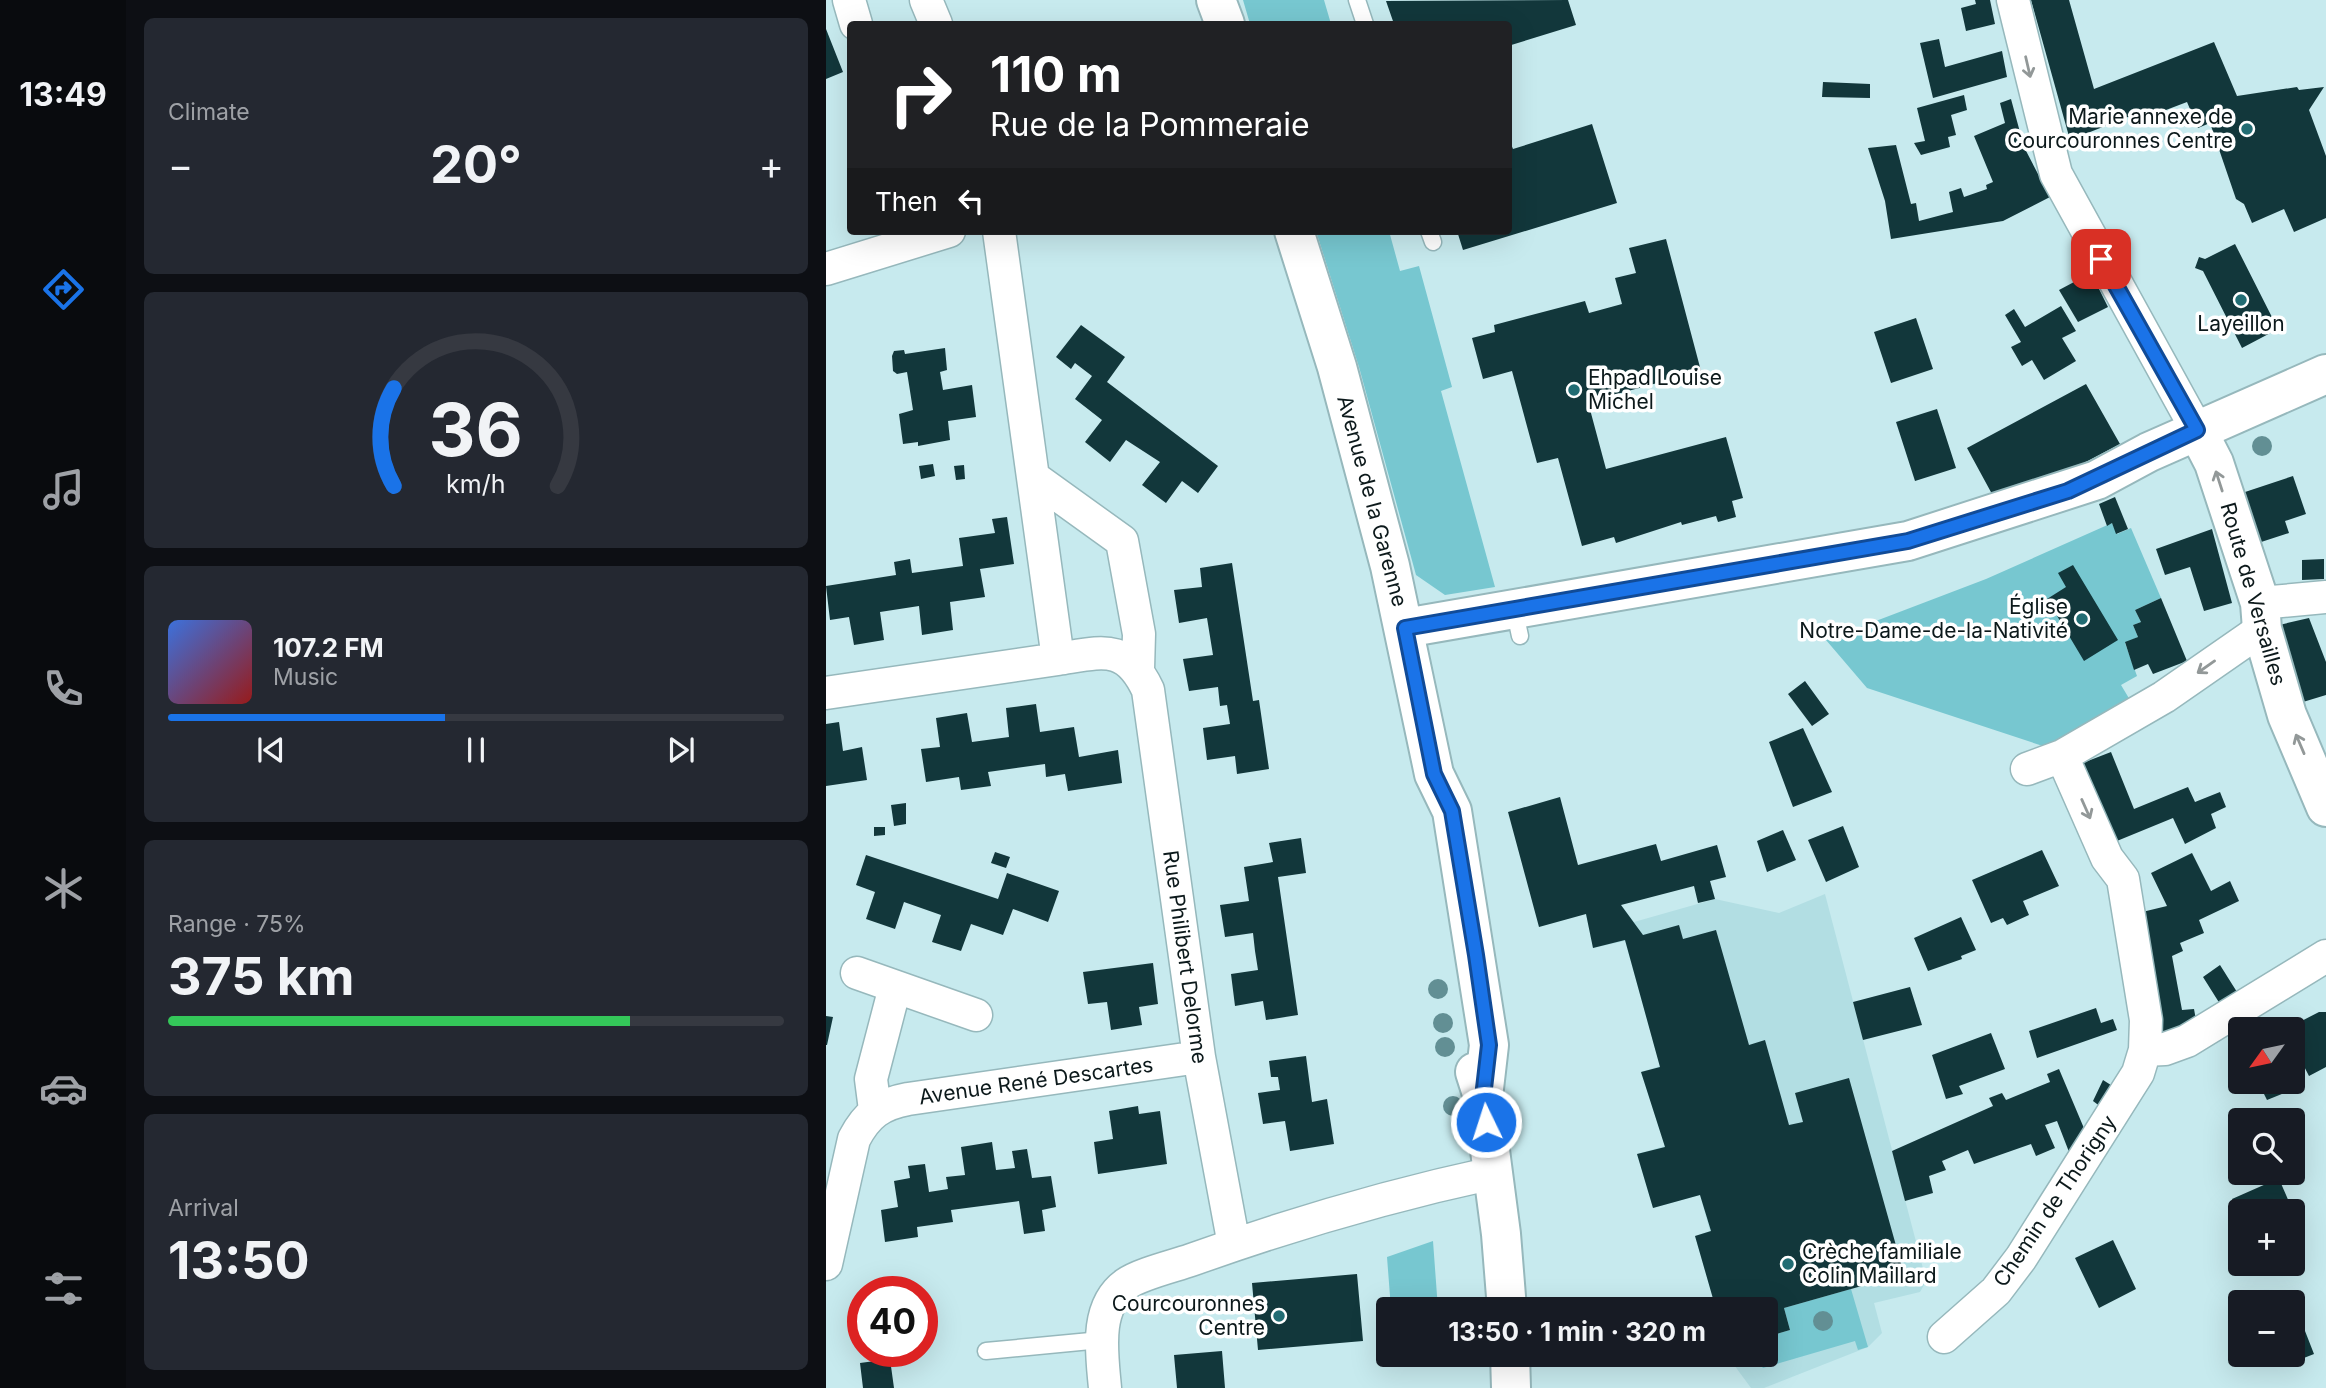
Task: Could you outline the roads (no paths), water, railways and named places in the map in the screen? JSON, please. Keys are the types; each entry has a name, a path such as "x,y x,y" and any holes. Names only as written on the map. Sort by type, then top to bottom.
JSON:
{"street":[{"path":"849,0 855,21"},
{"path":"926,0 935,21"},
{"path":"1216,0 1224,21"},
{"name":"Route de Versailles","path":"2013,0 2056,174 2214,463 2261,616 2287,715 2326,807"},
{"path":"826,270 927,235"},
{"path":"1000,235 1058,659"},
{"name":"Avenue de la Garenne","path":"1295,235 1337,367 1405,628 1434,774 1452,811 1489,1045 1483,1097 1502,1234 1506,1297"},
{"path":"1405,628 1517,622 1908,541 2068,491 2197,430 2326,374"},
{"name":"Rue Philibert Delorme","path":"1034,477 1122,541 1139,634 1138,669 1148,690 1199,1057 1234,1245"},
{"path":"2027,769 2062,756 2164,697 2261,616 2326,597"},
{"path":"826,693 1107,652 1124,657 1138,669"},
{"path":"2062,756 2108,858 2123,878 2146,1020 2145,1050 2165,1049 2187,1041 2326,956"},
{"path":"857,973 976,1015"},
{"path":"826,1264 855,1139 862,1123 875,1110 872,1079 895,987"},
{"name":"Chemin de Thorigny","path":"1944,1337 1996,1291 2021,1258 2138,1073 2145,1050"},
{"name":"Avenue René Descartes","path":"875,1110 908,1099 1199,1057"},
{"path":"1105,1388 1101,1340 1107,1308 1126,1284 1234,1245 1437,1186 1493,1173"},
{"path":"1510,1367 1511,1388"}],"lane":[{"path":"1357,0 1364,21"},
{"path":"986,1350 1101,1340"}],"place":[{"name":"Marie annexe de Courcouronnes Centre","path":"2247,129"},
{"name":"Layeillon","path":"2241,300"},
{"name":"Ehpad Louise Michel","path":"1574,390"},
{"name":"Église Notre-Dame-de-la-Nativité","path":"2082,619"},
{"name":"Crèche familiale Colin Maillard","path":"1788,1264"},
{"name":"Courcouronnes Centre","path":"1279,1316"}]}
